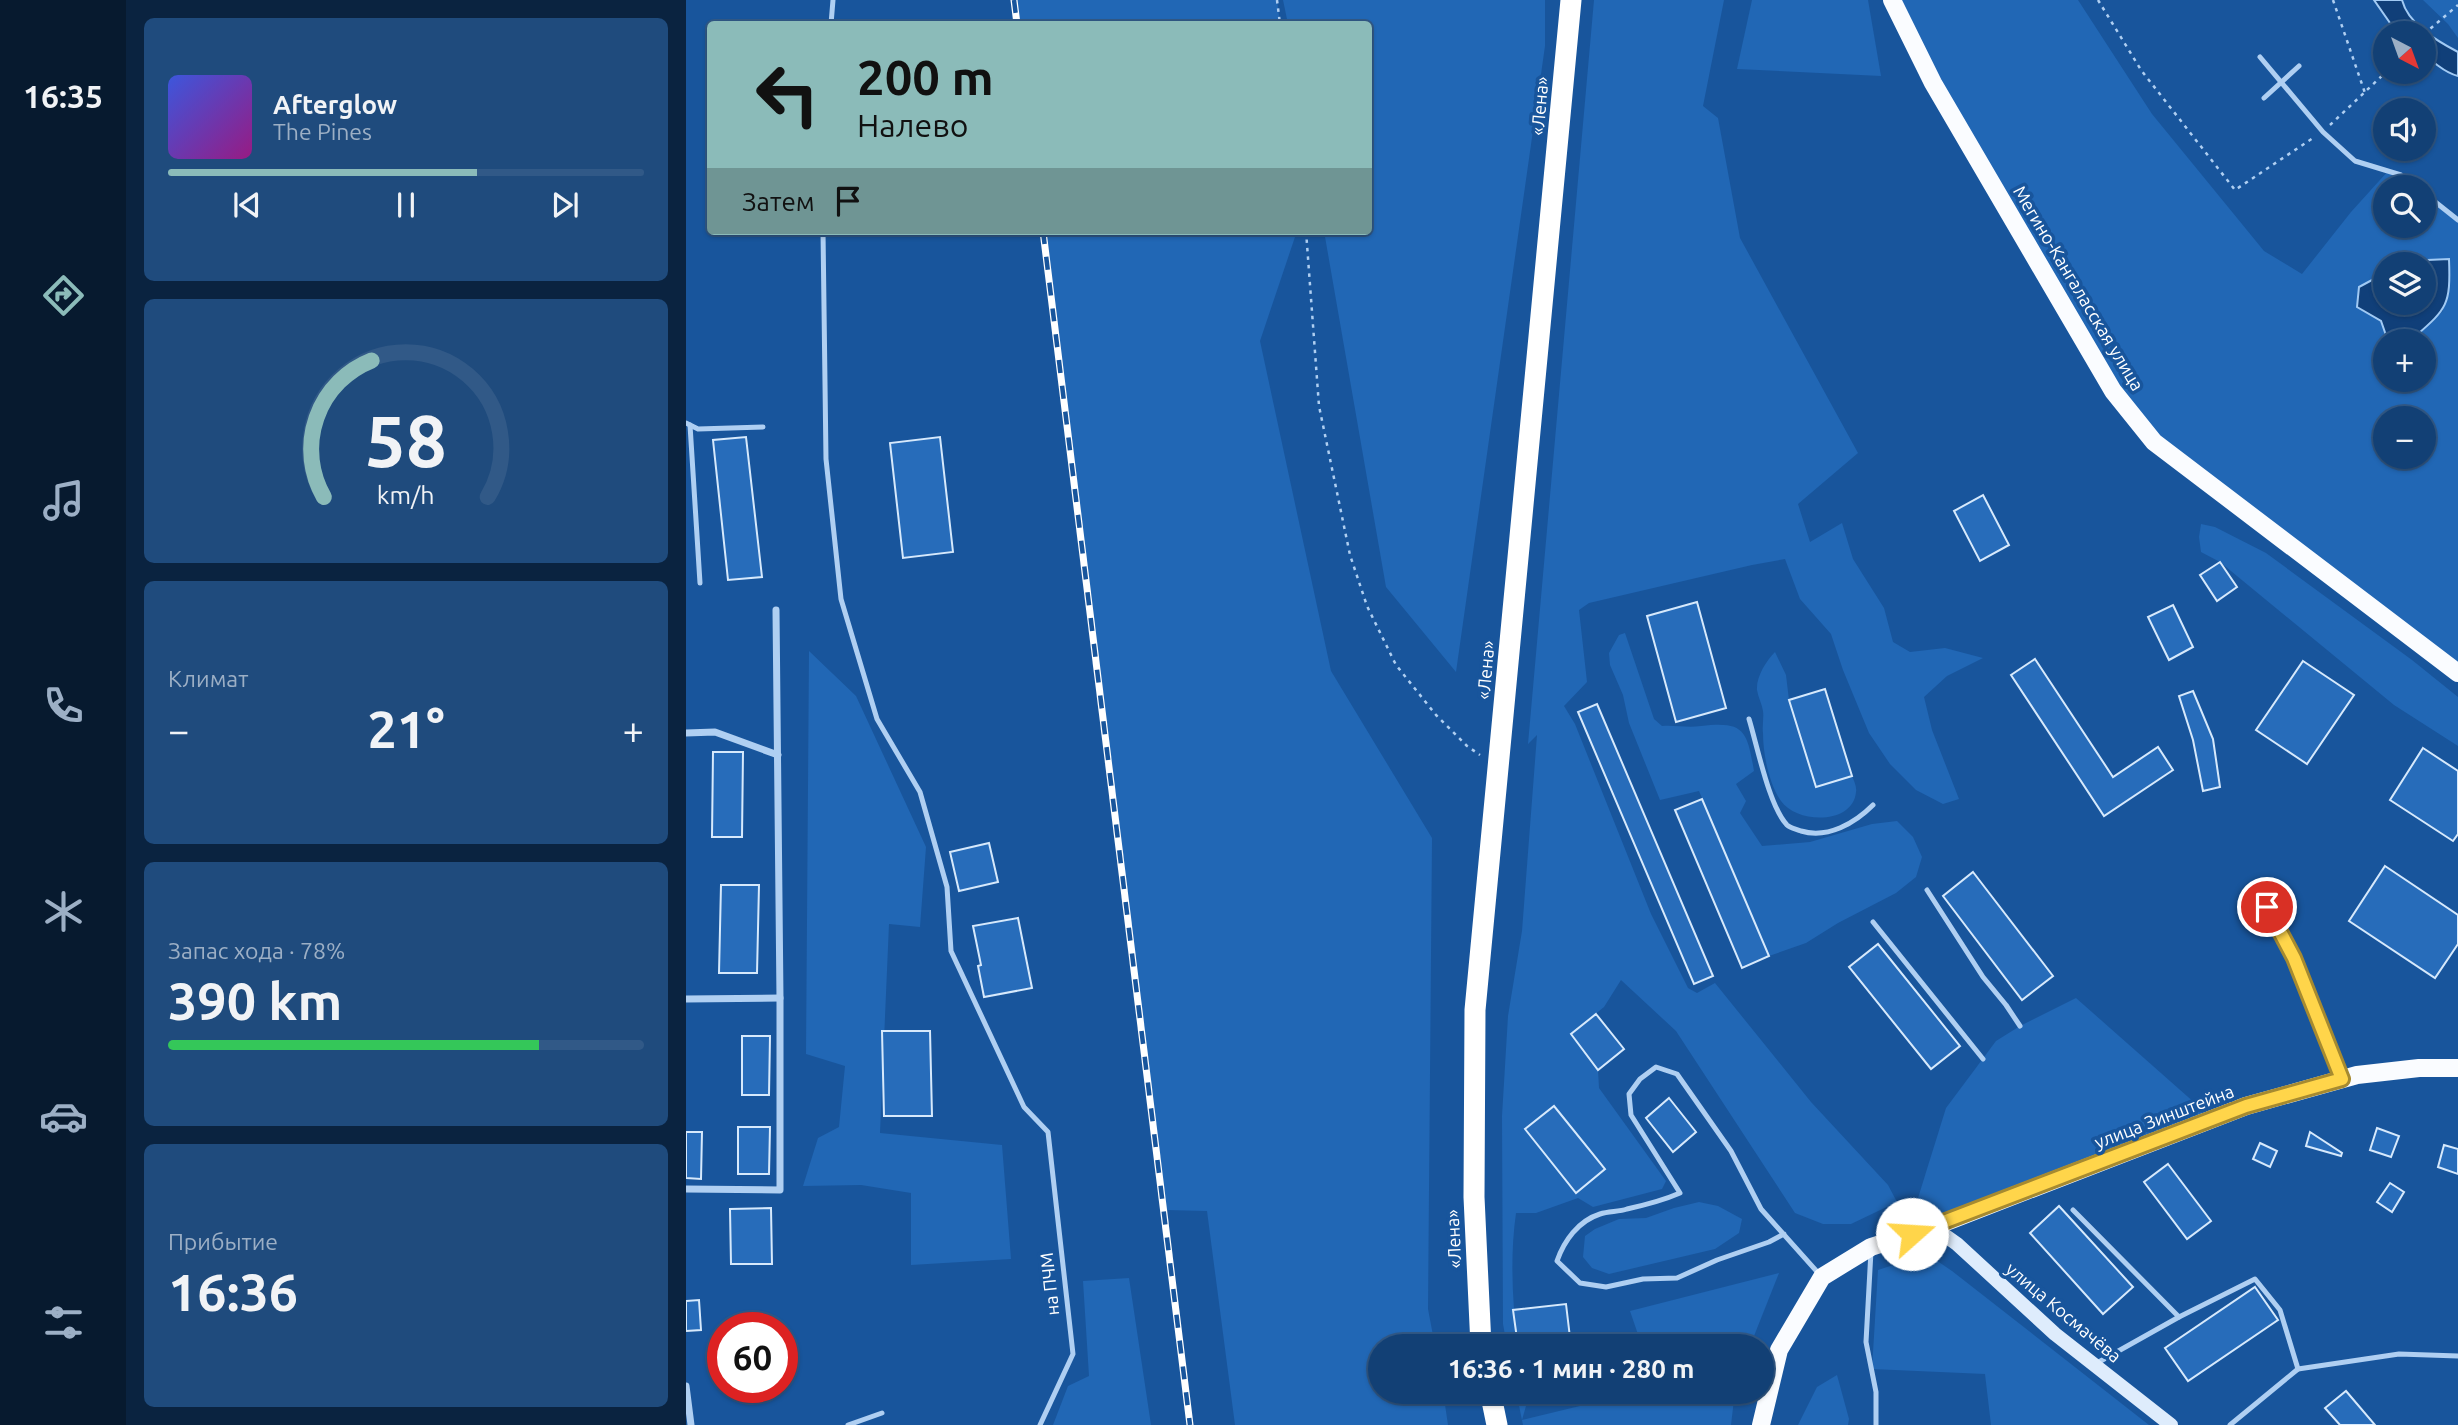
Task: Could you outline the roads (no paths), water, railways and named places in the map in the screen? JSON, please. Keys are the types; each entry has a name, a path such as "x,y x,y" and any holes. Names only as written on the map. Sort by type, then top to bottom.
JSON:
{"highway":[{"name":"«Лена»","path":"1480,1334 1474,1197 1475,1010 1572,0"},
{"path":"1493,1404 1497,1425"}],"main road":[{"name":"Мегино-Кангаласская улица","path":"1892,0 1933,83 2113,391 2154,442 2458,673"},
{"name":"улица Зинштейна","path":"1822,1277 1871,1247 1933,1227 2246,1106 2357,1075 2419,1068 2458,1068"},
{"name":"улица Космачёва","path":"1933,1227 1957,1244 2055,1334 2171,1425"},
{"path":"1761,1425 1779,1350 1822,1277"}],"street":[{"path":"686,1189 780,1191 776,610"},
{"path":"686,733 715,732 778,755"},
{"path":"686,999 780,998"},
{"path":"686,1386 691,1425"}],"lane":[{"path":"831,21 833,0"},
{"path":"2260,57 2323,132 2355,161 2401,175"},
{"path":"2264,98 2299,66"},
{"path":"2436,203 2458,220"},
{"name":"на ПЧМ","path":"823,235 826,459 841,599 877,719 920,792 947,887 951,951 1024,1108 1048,1132 1073,1353 1040,1425"},
{"path":"688,424 698,429 763,427"},
{"path":"688,424 700,583"},
{"path":"1749,719 1770,789 1788,827 1811,834 1826,833 1853,822 1873,805"},
{"path":"1927,890 1983,977 2020,1026"},
{"path":"2267,907 2294,958 2342,1079"},
{"path":"1873,922 1983,1059"},
{"path":"1784,1234 1677,1278 1643,1279 1606,1287 1580,1283 1557,1261 1563,1245 1575,1230 1598,1214 1626,1210 1680,1193 1631,1115 1629,1094 1640,1079 1656,1068 1678,1074 1731,1151 1761,1209 1784,1234 1822,1277"},
{"path":"2073,1210 2179,1317"},
{"path":"1871,1247 1866,1342 1875,1392 1876,1425"},
{"path":"2094,1364 2255,1279 2280,1310 2298,1369"},
{"path":"2230,1425 2298,1369 2399,1354 2458,1356"},
{"path":"848,1425 882,1413"}],"railway":[{"path":"1014,0 1017,21"},
{"path":"1043,235 1190,1425"}]}
